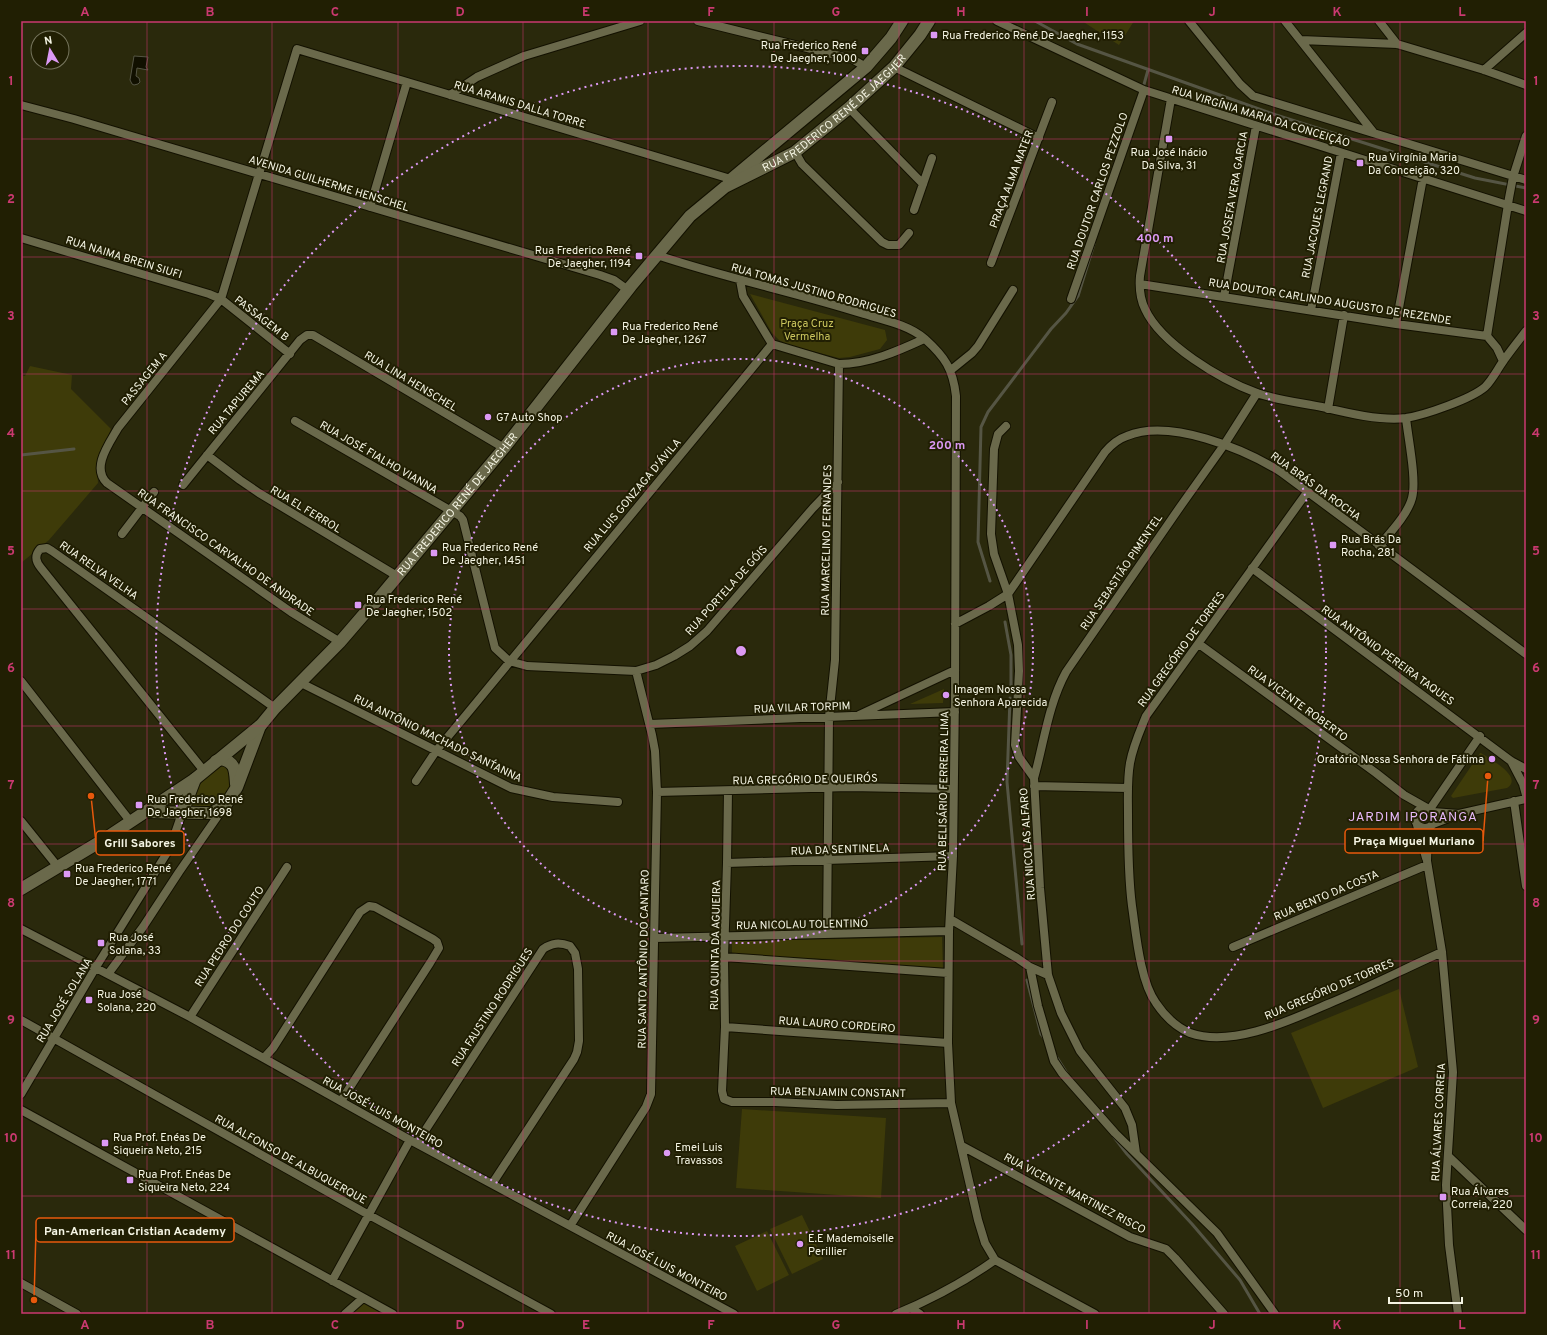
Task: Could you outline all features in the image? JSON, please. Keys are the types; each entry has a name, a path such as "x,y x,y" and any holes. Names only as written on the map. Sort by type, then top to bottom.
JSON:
{"main road":[{"name":"RUA FREDERICO RENÉ DE JAEGHER","path":"21,889 146,812 148,809 199,775 261,725 275,708 340,642 371,606 375,604 504,448 628,290 690,216 866,66 891,38 902,21"},
{"name":"RUA FREDERICO RENÉ DE JAEGHER","path":"731,182 795,152 849,108 894,67 920,35 929,21"},
{"path":"790,131 795,152"},
{"name":"RUA FREDERICO RENÉ DE JAEGHER","path":"225,806 237,787 261,725"},
{"path":"216,761 221,760 232,764 236,770 237,787"},
{"path":"182,813 199,775"},
{"path":"146,812 211,813 225,806"}],"street":[{"path":"450,94 477,77 524,56 640,21"},
{"path":"698,21 852,59 866,66"},
{"name":"RUA VIRGÍNIA MARIA DA CONCEIÇÃO","path":"997,21 1144,90 1423,178 1508,202 1526,211"},
{"name":"RUA VIRGÍNIA MARIA DA CONCEIÇÃO","path":"1189,21 1240,84 1249,93 1258,98 1374,133 1513,179 1526,180"},
{"path":"1285,21 1374,133"},
{"path":"1379,21 1397,44"},
{"path":"1484,70 1526,33"},
{"path":"1301,40 1397,44 1484,70 1526,85"},
{"name":"RUA ARAMIS DALLA TORRE","path":"260,174 297,49 450,94 731,182"},
{"path":"894,67 1039,138"},
{"path":"370,207 407,82"},
{"name":"RUA DOUTOR CARLOS PEZZOLO","path":"1072,299 1144,90"},
{"path":"1171,99 1140,284 1141,298 1152,322 1168,340 1187,355 1212,371 1258,393 1369,416 1406,418 1457,402 1484,387 1492,379 1502,362 1526,330"},
{"name":"PRAÇA ALMA MATER","path":"991,263 1052,102"},
{"name":"AVENIDA GUILHERME HENSCHEL","path":"21,105 74,119 600,275 614,280 628,290"},
{"path":"849,108 923,184"},
{"name":"RUA JOSEFA VERA GARCIA","path":"1224,297 1256,126"},
{"path":"1502,362 1497,348 1487,336 1508,202 1513,179 1526,136"},
{"path":"795,152 802,164 882,242 888,245 899,245 909,233"},
{"name":"RUA JACQUES LEGRAND","path":"1311,310 1340,152"},
{"path":"914,210 932,158"},
{"path":"221,300 260,174"},
{"path":"1396,324 1423,178"},
{"name":"RUA NAIMA BREIN SIUFI","path":"21,238 196,290 221,300"},
{"name":"RUA TOMAS JUSTINO RODRIGUES","path":"657,255 740,280 842,307 902,326 924,339 942,357 951,370"},
{"path":"740,280 743,296 772,344 840,364 856,363 881,356 924,339"},
{"name":"RUA DOUTOR CARLINDO AUGUSTO DE REZENDE","path":"1140,284 1396,324 1487,336"},
{"path":"951,370 978,346 1013,290"},
{"name":"PASSAGEM B","path":"221,300 290,354"},
{"name":"PASSAGEM A","path":"102,477 101,464 118,428 221,300"},
{"path":"1328,408 1344,315"},
{"name":"RUA LINA HENSCHEL","path":"307,335 313,335 504,448"},
{"name":"RUA TAPUREMA","path":"183,485 300,340 307,335"},
{"name":"RUA LUIS GONZAGA D'ÁVILA","path":"416,781 436,751 509,661 772,344"},
{"name":"RUA MARCELINO FERNANDES","path":"827,934 829,717 835,660 840,364"},
{"name":"RUA BELISÁRIO FERREIRA LIMA","path":"951,370 956,396 955,712 953,856 948,973 948,1043 951,1103 978,1220 985,1243 995,1260"},
{"name":"RUA SEBASTIÃO PIMENTEL","path":"1034,782 1049,715 1059,684 1180,506 1224,445 1258,393"},
{"path":"1379,546 1398,522 1412,498 1413,480 1406,418"},
{"name":"RUA JOSÉ FIALHO VIANNA","path":"295,421 452,511"},
{"name":"RUA NICOLAS ALFARO","path":"1006,426 998,434 994,449 991,534 994,554 1008,594 1019,653 1015,745 1019,757 1034,782 1040,888 1048,976 1061,1013 1080,1051 1125,1108 1132,1125 1136,1153"},
{"name":"RUA BRÁS DA ROCHA","path":"955,624 1008,594 1105,452 1117,441 1134,433 1164,430 1195,436 1224,445 1249,454 1269,464 1308,491 1379,546 1526,654"},
{"name":"RUA EL FERROL","path":"207,455 259,493 397,576"},
{"name":"RUA FRANCISCO CARVALHO DE ANDRADE","path":"102,477 142,508 291,612 340,642"},
{"name":"RUA PORTELA DE GÓIS","path":"452,511 463,520 495,648 509,661 518,665 527,666 636,671 656,665 674,656 690,646 707,631 813,508 838,482"},
{"name":"RUA GREGÓRIO DE TORRES","path":"1308,491 1146,716 1133,750 1130,762 1128,788 1128,852 1130,891 1136,933 1148,988 1155,1002 1171,1020 1190,1032 1216,1036 1237,1035 1281,1024 1442,952"},
{"path":"122,534 154,492"},
{"name":"RUA RELVA VELHA","path":"199,775 172,734 38,564 36,555 40,550 47,548 52,551 275,708"},
{"name":"RUA ANTÔNIO PEREIRA TAQUES","path":"1252,568 1480,736 1511,761 1526,769"},
{"name":"RUA VICENTE ROBERTO","path":"1199,644 1404,795 1430,810"},
{"path":"854,717 955,670"},
{"name":"RUA SANTO ANTÔNIO DO CANTARO","path":"570,1226 650,1099 652,1083 657,792 655,751 650,724 636,671"},
{"path":"21,681 130,821"},
{"name":"RUA ANTÔNIO MACHADO SANT´ANNA","path":"301,683 511,788 553,797 618,802"},
{"name":"RUA VILAR TORPIM","path":"650,724 955,712"},
{"path":"1430,810 1480,736"},
{"name":"RUA ANTÔNIO PEREIRA TAQUES","path":"1511,761 1523,784 1526,795"},
{"path":"1034,782 1128,788"},
{"name":"RUA GREGÓRIO DE QUEIRÓS","path":"657,792 828,788 953,789"},
{"name":"RUA QUINTA DA AGUIEIRA","path":"724,1099 722,1091 725,1027 724,957 728,791"},
{"name":"RUA VICENTE ROBERTO","path":"1404,795 1415,814 1417,825"},
{"path":"1417,825 1422,828 1459,814 1526,799"},
{"path":"1514,801 1526,886"},
{"path":"108,974 143,927 225,806"},
{"path":"1415,814 1419,810 1459,814"},
{"path":"1430,810 1435,818 1430,826"},
{"name":"RUA JOSÉ SOLANA","path":"21,1094 96,967 170,848 182,813"},
{"path":"21,821 58,867"},
{"name":"RUA ÁLVARES CORREIA","path":"1417,825 1421,845 1427,863 1442,952 1453,1072 1446,1185 1448,1230 1458,1314"},
{"name":"RUA ÁLVARES CORREIA","path":"1427,863 1430,826"},
{"name":"RUA DA SENTINELA","path":"727,863 953,856"},
{"name":"RUA BENTO DA COSTA","path":"1233,947 1427,863"},
{"name":"RUA PEDRO DO COUTO","path":"190,1017 287,867"},
{"path":"264,1058 273,1048 360,912 369,906 375,907 433,939 438,944 439,948 430,964 341,1101"},
{"path":"950,919 1030,967 1048,976"},
{"name":"RUA JOSÉ LUIS MONTEIRO","path":"21,929 190,1017 414,1142 734,1314"},
{"name":"RUA NICOLAU TOLENTINO","path":"655,938 949,932"},
{"name":"RUA FAUSTINO RODRIGUES","path":"414,1142 543,949 556,943 570,946 575,954 578,969 579,1041 577,1052 492,1184"},
{"path":"724,957 948,973"},
{"path":"1030,967 1038,1006 1054,1061 1068,1081 1115,1133 1217,1233 1275,1314"},
{"name":"RUA ALFONSO DE ALBUQUERQUE","path":"21,1020 369,1215 551,1314"},
{"name":"RUA LAURO CORDEIRO","path":"725,1027 948,1043"},
{"name":"RUA BENJAMIN CONSTANT","path":"724,1099 732,1102 775,1102 838,1105 951,1103"},
{"path":"21,1110 393,1314"},
{"path":"332,1281 369,1215 414,1142"},
{"name":"RUA VICENTE MARTINEZ RISCO","path":"962,1146 1130,1237 1166,1249 1224,1314"},
{"path":"1448,1156 1526,1230"},
{"path":"896,1314 911,1308 974,1275 995,1260 1095,1314"},
{"path":"21,1283 77,1314"},
{"path":"345,1314 363,1298"},
{"path":"911,1308 920,1314"}],"green space":[{"path":"1082,21 1134,21 1119,45"},
{"name":"Praça Cruz Vermelha","path":"750,294 885,330 887,340 880,349 850,357 839,358 789,345 779,340 772,333"},
{"path":"30,366 72,375 71,389 111,429 97,466 98,483 49,540 21,563 21,375 25,376"},
{"path":"944,689 943,703 910,704"},
{"path":"1480,753 1491,759 1509,774 1511,784 1507,788 1453,798 1451,796"},
{"path":"214,760 236,770 225,806 181,813"},
{"path":"942,937 943,969 826,959 732,955 732,941"},
{"path":"1399,989 1418,1067 1323,1108 1291,1033"},
{"path":"742,1109 886,1118 881,1198 736,1188"},
{"path":"802,1215 823,1259 792,1274 770,1229"},
{"path":"767,1231 789,1275 757,1291 735,1246"},
{"path":"363,1302 385,1314 350,1314"}],"shaded area":[{"path":"134,56 148,57 146,67 148,70 137,68 136,76 139,78 140,82 134,85 130,80"}],"waterway":[{"path":"1035,21 1077,44 1276,115 1475,178 1526,188"},
{"path":"1143,88 1148,70"},
{"path":"990,581 978,542 981,427 988,412 1078,296 1094,244"},
{"path":"21,455 74,449"},
{"path":"1005,622 1011,655 1011,688"},
{"path":"1010,698 1007,782 1022,944"},
{"path":"1027,980 1041,1034 1044,1038"},
{"path":"1056,1056 1068,1075"},
{"path":"1114,1137 1127,1154 1192,1224 1240,1280 1260,1314"}],"place":[{"name":"Rua Frederico René De Jaegher, 1153","path":"934,35"},
{"name":"Rua Frederico René De Jaegher, 1000","path":"865,51"},
{"name":"Rua José Inácio Da Silva, 31","path":"1169,139"},
{"name":"Rua Virgínia Maria Da Conceição, 320","path":"1360,163"},
{"name":"Rua Frederico René De Jaegher, 1194","path":"639,256"},
{"name":"Rua Frederico René De Jaegher, 1267","path":"614,332"},
{"name":"G7 Auto Shop","path":"488,417"},
{"name":"Rua Brás Da Rocha, 281","path":"1333,545"},
{"name":"Rua Frederico René De Jaegher, 1451","path":"434,553"},
{"name":"Rua Frederico René De Jaegher, 1502","path":"358,605"},
{"name":"Imagem Nossa Senhora Aparecida","path":"946,695"},
{"name":"Oratório Nossa Senhora de Fátima","path":"1492,759"},
{"name":"Praça Miguel Muriano","path":"1488,776"},
{"name":"Grill Sabores","path":"91,796"},
{"name":"Rua Frederico René De Jaegher, 1698","path":"139,805"},
{"name":"Rua Frederico René De Jaegher, 1771","path":"67,874"},
{"name":"Rua José Solana, 33","path":"101,943"},
{"name":"Rua José Solana, 220","path":"89,1000"},
{"name":"Rua Prof. Enéas De Siqueira Neto, 215","path":"105,1143"},
{"name":"Emei Luis Travassos","path":"667,1153"},
{"name":"Rua Prof. Enéas De Siqueira Neto, 224","path":"130,1180"},
{"name":"Rua Álvares Correia, 220","path":"1443,1197"},
{"name":"E.E Mademoiselle Perillier","path":"800,1244"},
{"name":"Pan-American Cristian Academy","path":"34,1300"}],"district":[{"name":"JARDIM IPORANGA","path":"1413,816"}]}
